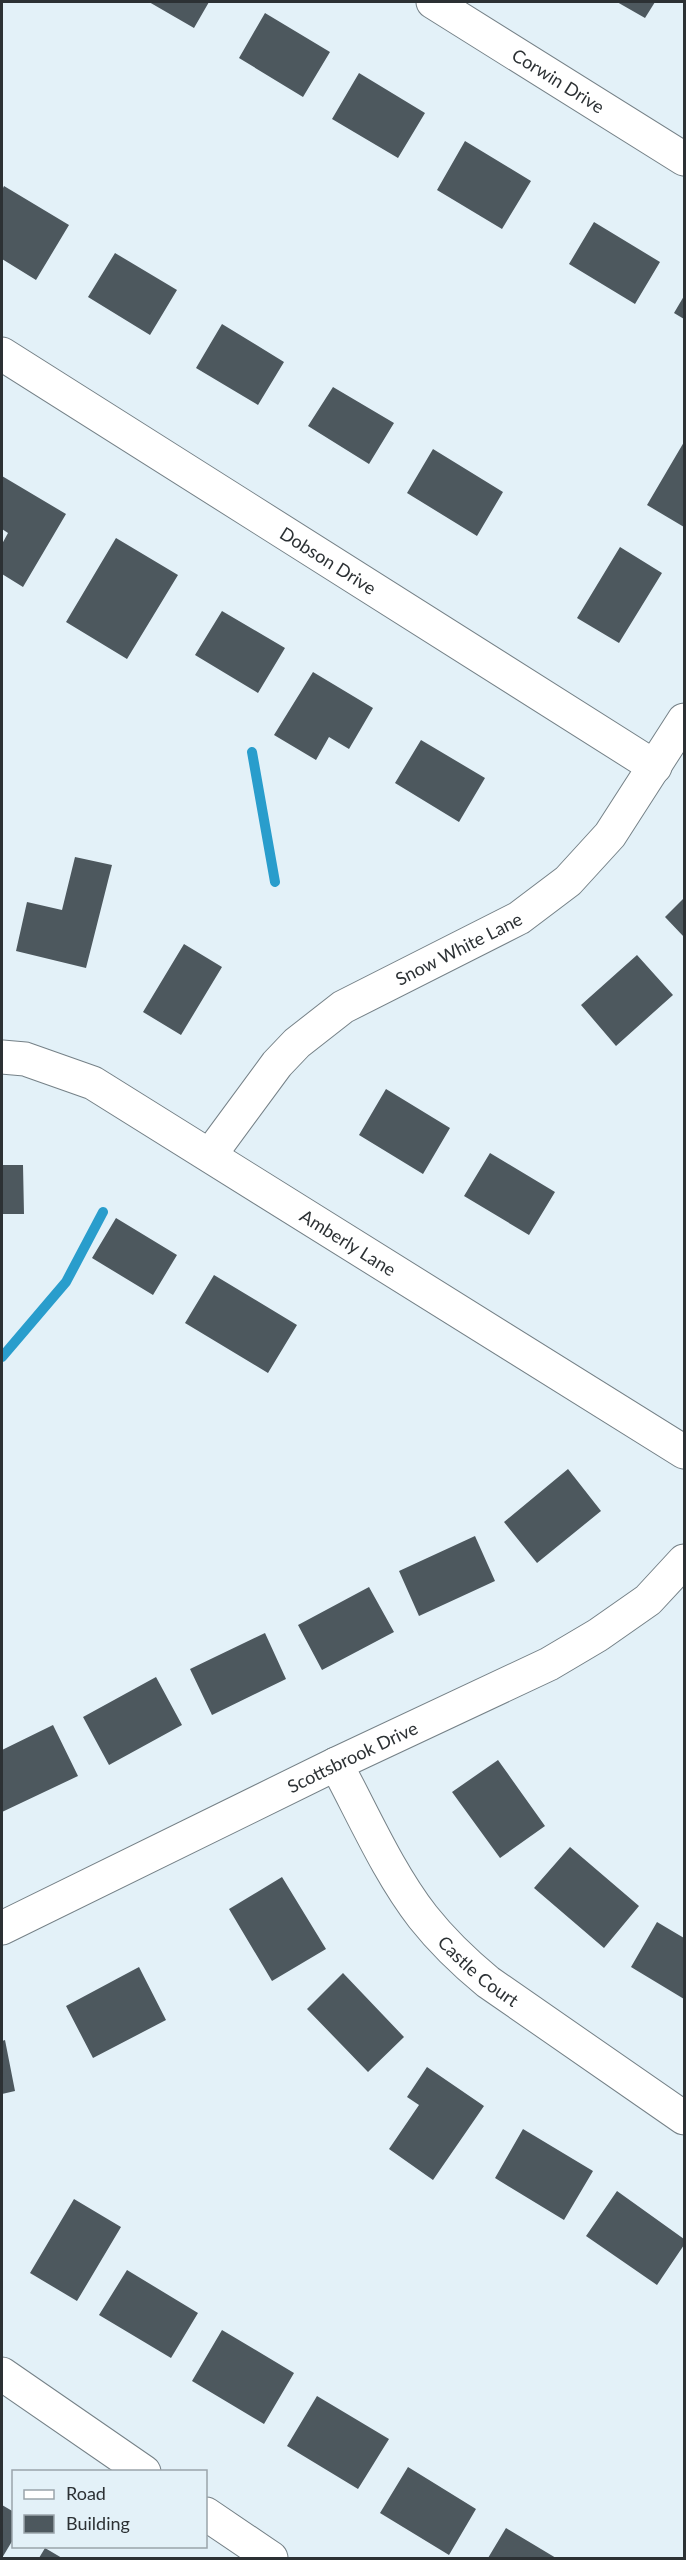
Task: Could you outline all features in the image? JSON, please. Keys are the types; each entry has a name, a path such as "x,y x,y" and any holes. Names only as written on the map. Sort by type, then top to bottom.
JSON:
{"street":[{"name":"Corwin Drive","path":"433,2 684,159"},
{"name":"Dobson Drive","path":"2,354 655,767"},
{"name":"Snow White Lane","path":"210,1155 277,1064 297,1043 344,1007 519,918 568,881 610,835 684,720"},
{"name":"Amberly Lane","path":"2,1057 25,1059 93,1083 684,1452"},
{"name":"Scottsbrook Drive","path":"2,1928 336,1764 549,1664 579,1647 648,1600 684,1561"},
{"name":"Castle Court","path":"336,1764 406,1893 424,1918 464,1963 684,2118"},
{"path":"2,2374 141,2470"},
{"path":"207,2515 271,2559"}],"building":[{"path":"149,2 209,2 194,28"},
{"path":"617,2 655,2 645,18"},
{"path":"265,13 330,52 303,97 239,58"},
{"path":"359,73 425,113 398,158 332,119"},
{"path":"465,141 531,181 502,229 437,190"},
{"path":"4,186 69,225 36,280 2,259 2,190"},
{"path":"594,222 660,262 635,304 569,264"},
{"path":"115,253 177,290 150,335 88,297"},
{"path":"684,296 684,319 674,313"},
{"path":"222,324 284,362 258,405 196,368"},
{"path":"333,387 394,423 369,464 308,426"},
{"path":"684,442 684,527 647,505"},
{"path":"433,449 503,492 477,536 407,493"},
{"path":"2,476 66,514 23,587 2,574 2,544 8,533 2,529"},
{"path":"116,538 178,575 127,659 66,622"},
{"path":"620,547 662,573 619,643 577,618"},
{"path":"222,611 285,648 258,693 195,655"},
{"path":"313,672 373,708 349,749 329,737 316,760 274,735"},
{"path":"421,740 485,778 459,822 395,783"},
{"path":"75,857 112,865 86,968 16,951 27,902 62,910"},
{"path":"684,898 684,937 665,917"},
{"path":"184,944 222,967 181,1035 143,1012"},
{"path":"637,955 673,995 616,1046 581,1005"},
{"path":"386,1089 450,1128 423,1174 359,1135"},
{"path":"490,1153 555,1192 529,1235 464,1196"},
{"path":"2,1165 23,1165 24,1214 2,1214"},
{"path":"116,1218 177,1255 153,1295 92,1258"},
{"path":"214,1275 297,1325 268,1373 185,1323"},
{"path":"568,1469 601,1511 537,1563 504,1522"},
{"path":"475,1536 495,1581 419,1616 399,1571"},
{"path":"369,1587 394,1632 322,1670 298,1625"},
{"path":"265,1633 286,1679 212,1715 190,1669"},
{"path":"156,1677 182,1725 109,1765 83,1717"},
{"path":"53,1725 78,1776 2,1812 2,1750"},
{"path":"498,1760 545,1826 500,1858 452,1792"},
{"path":"570,1847 639,1906 604,1948 534,1888"},
{"path":"282,1877 326,1949 272,1981 229,1909"},
{"path":"657,1922 684,1938 684,1999 631,1967"},
{"path":"139,1967 166,2020 93,2058 66,2006"},
{"path":"343,1973 404,2037 368,2072 307,2009"},
{"path":"5,2040 15,2091 2,2094 2,2041"},
{"path":"427,2067 484,2106 433,2180 389,2149 419,2105 407,2097"},
{"path":"523,2129 593,2171 564,2220 495,2178"},
{"path":"617,2191 684,2239 684,2245 657,2285 586,2236"},
{"path":"74,2199 121,2227 77,2301 30,2273"},
{"path":"127,2270 198,2313 171,2358 99,2315"},
{"path":"222,2330 294,2373 264,2424 192,2381"},
{"path":"317,2396 389,2439 358,2489 287,2446"},
{"path":"408,2467 476,2509 449,2555 380,2513"},
{"path":"2,2505 12,2511 12,2541 2,2558"},
{"path":"506,2528 556,2558 488,2558"},
{"path":"45,2548 62,2558 39,2558"}],"waterway":[{"path":"252,752 275,882"},
{"path":"2,1357 66,1282 103,1212"}]}
